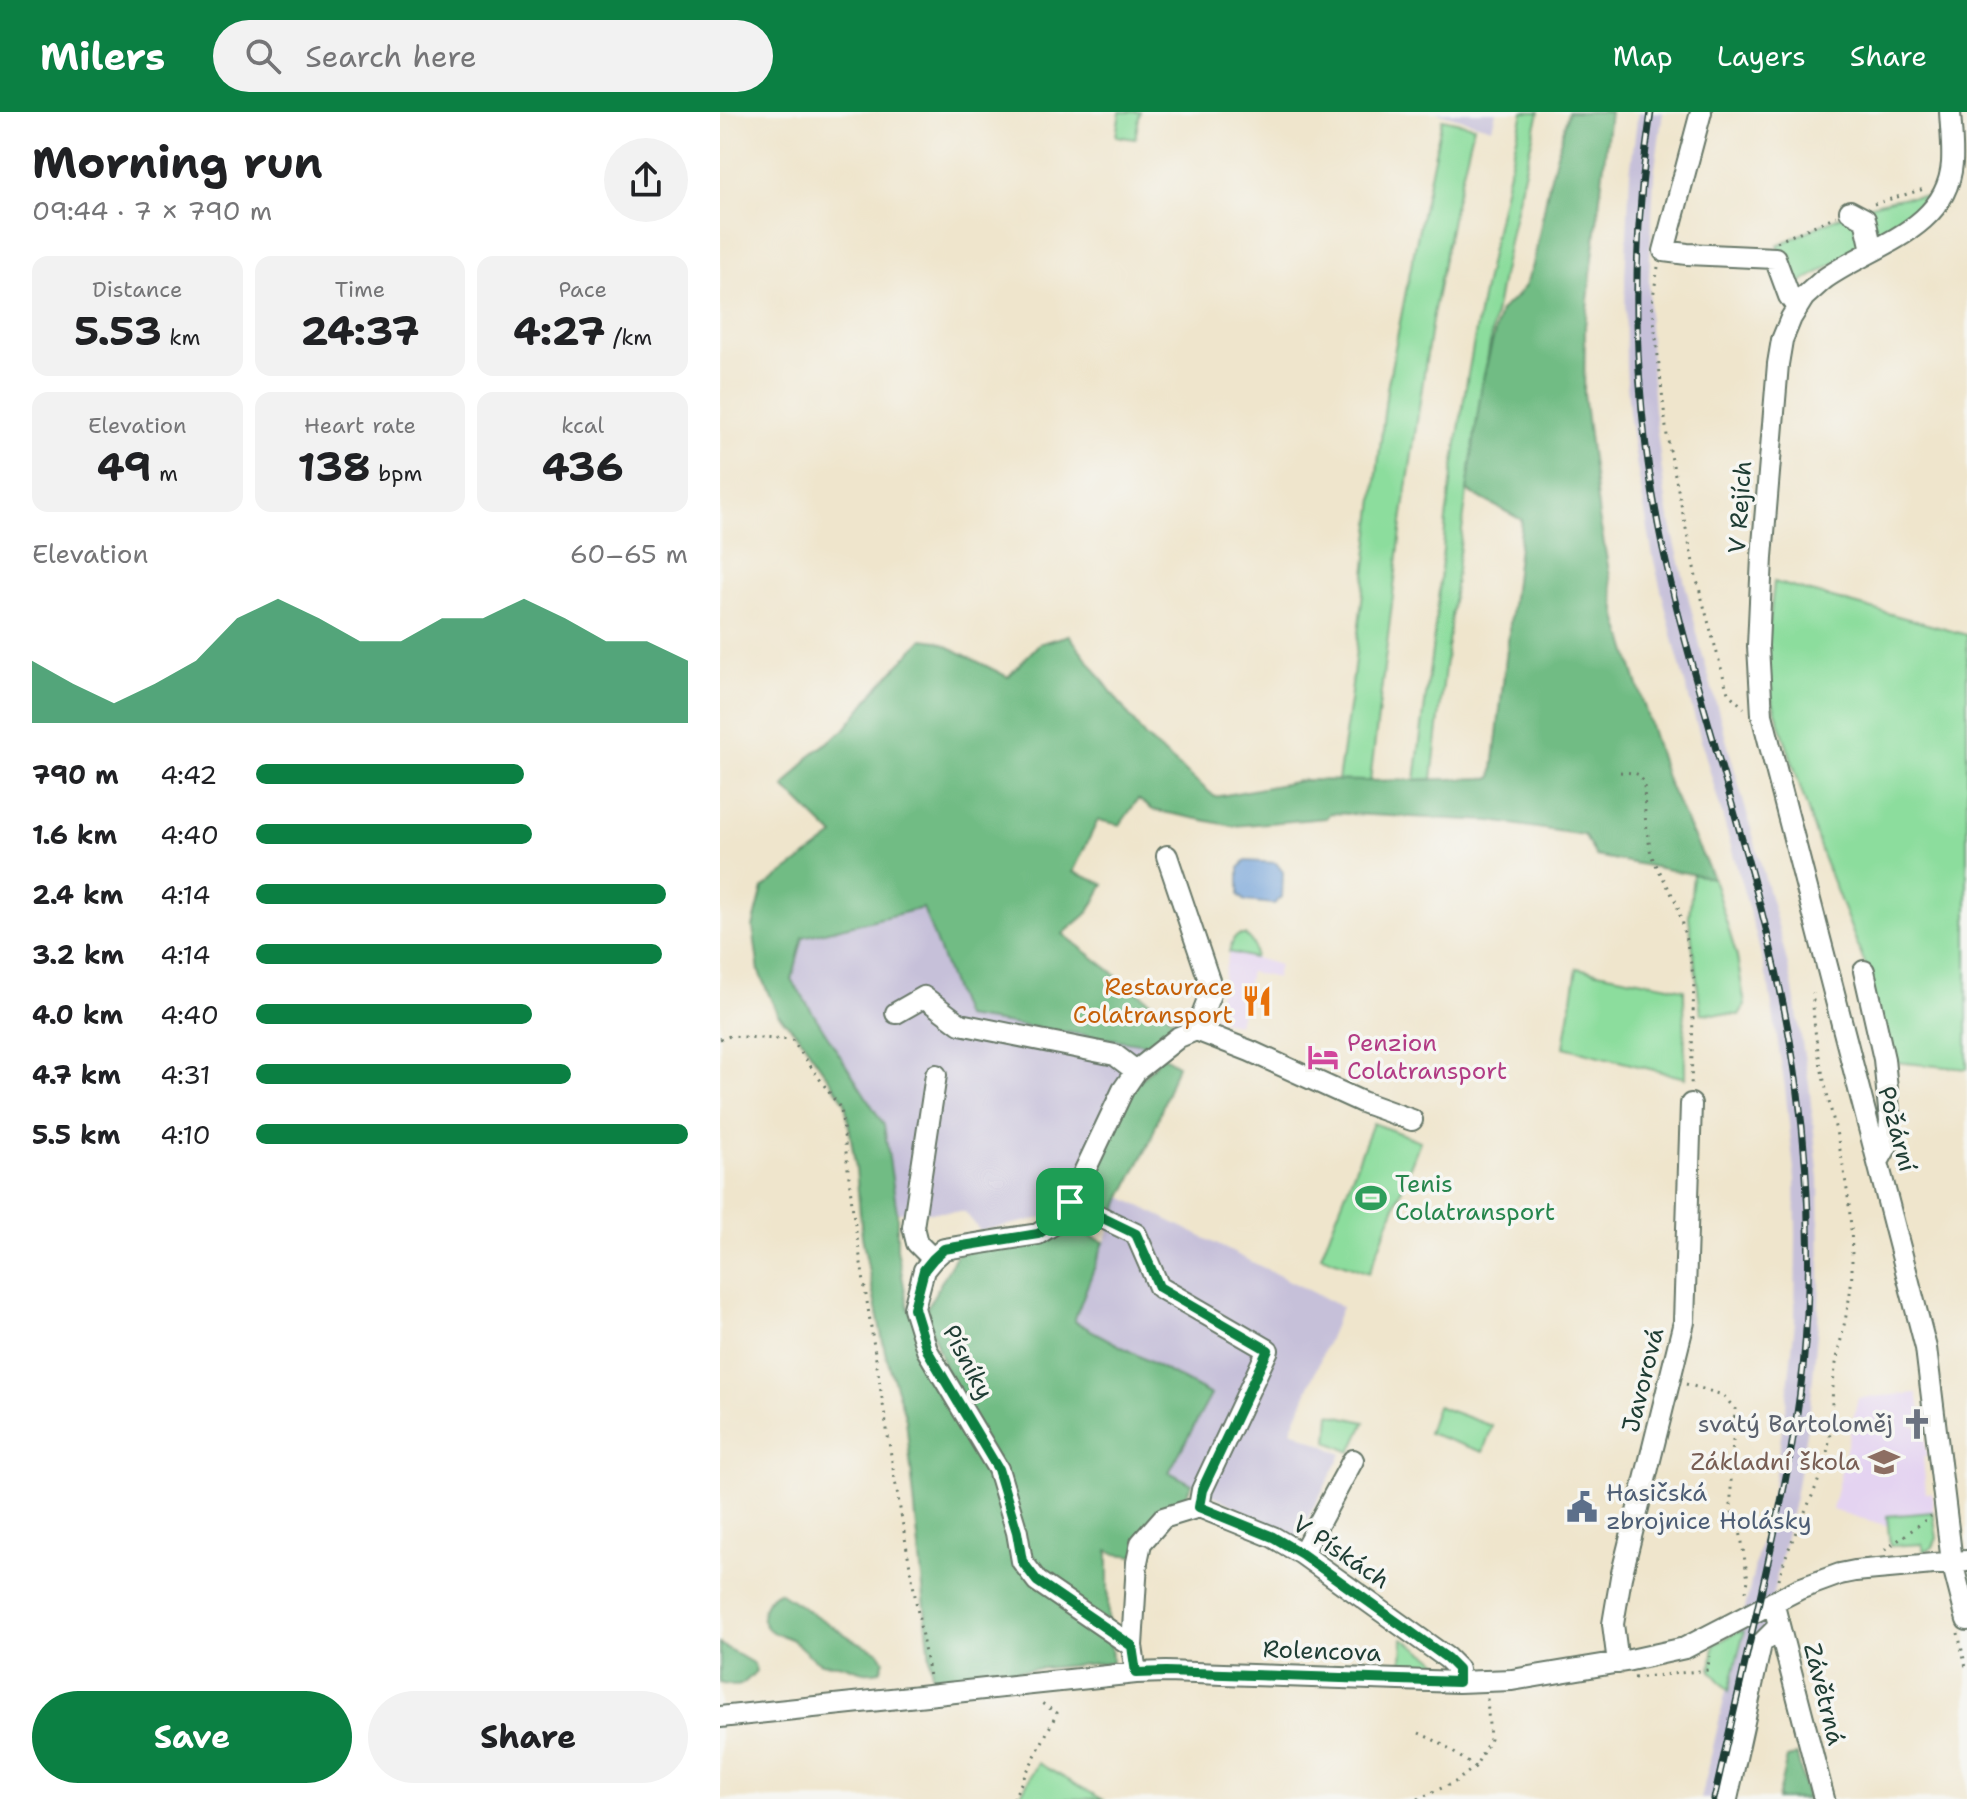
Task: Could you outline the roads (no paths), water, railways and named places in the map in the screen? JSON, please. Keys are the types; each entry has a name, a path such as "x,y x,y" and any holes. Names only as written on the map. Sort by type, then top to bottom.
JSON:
{"street":[{"path":"1701,112 1664,251 1775,258 1789,296 1797,307"},
{"name":"V Rejích","path":"1756,714 1762,557 1778,364 1785,330 1797,307 1823,280 1929,216 1949,181 1952,163 1950,112"},
{"path":"1850,211 1865,219 1872,250"},
{"name":"Požární","path":"1756,714 1926,1348 1959,1561 1962,1625"},
{"path":"936,1075 913,1227 917,1243 933,1259 944,1249 1038,1234 1057,1222 1070,1202 1123,1090 1136,1071 1198,1024 1212,989 1167,856"},
{"path":"1864,971 1884,1059 1890,1120 1888,1144 1878,1162"},
{"path":"896,1013 924,997 960,1024 1115,1055 1136,1071"},
{"path":"1198,1024 1362,1102 1412,1120"},
{"name":"Javorová","path":"1618,1663 1613,1624 1617,1601 1684,1322 1691,1104"},
{"path":"1070,1202 1136,1234 1159,1287 1268,1350 1202,1490 1199,1507 1163,1518 1141,1543 1132,1646 1136,1673"},
{"name":"Písníky","path":"933,1259 924,1270 914,1308 927,1350 998,1469 1017,1532 1022,1561 1037,1581 1132,1646"},
{"path":"1302,1554 1353,1460"},
{"name":"V Pískách","path":"1199,1507 1273,1537 1302,1554 1447,1658 1458,1669 1458,1682"},
{"name":"Rolencova","path":"720,1717 1136,1673 1486,1682 1618,1663 1685,1648 1799,1589 1840,1574 1959,1561"},
{"name":"Závětrná","path":"1773,1602 1824,1799"},
{"path":"1727,1799 1761,1644 1779,1626"}],"water":[{"path":"1246,861 1276,863 1283,872 1282,897 1274,904 1245,901 1239,895 1239,868"}],"railway":[{"path":"1651,112 1639,221 1637,276 1645,441 1663,549 1679,616 1754,882 1786,1017 1797,1085 1807,1191 1806,1333 1795,1428 1714,1799"}],"place":[{"name":"Restaurace Colatransport","path":"1257,1001"},
{"name":"Penzion Colatransport","path":"1323,1057"},
{"name":"Tenis Colatransport","path":"1371,1198"},
{"name":"svatý Bartoloměj","path":"1917,1424"},
{"name":"Základní škola","path":"1884,1462"},
{"name":"Hasičská zbrojnice Holásky","path":"1582,1507"}]}
